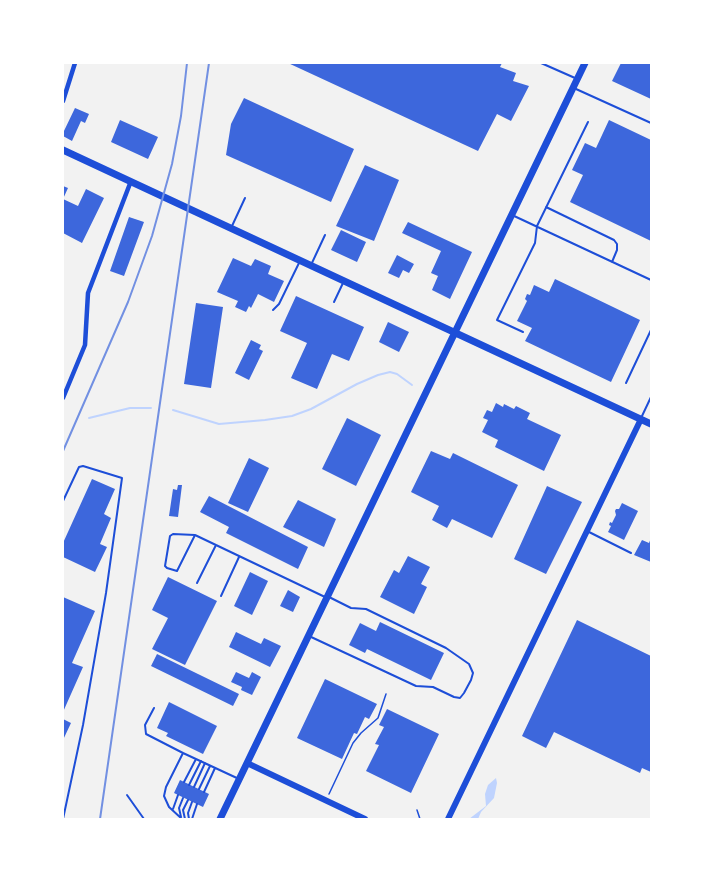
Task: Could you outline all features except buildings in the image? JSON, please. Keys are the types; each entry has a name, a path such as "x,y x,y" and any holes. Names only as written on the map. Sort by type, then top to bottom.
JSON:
{"main road":[{"path":"220,819 585,63"},
{"path":"63,150 651,424"}],"street":[{"path":"63,101 75,63"},
{"path":"63,398 85,345 88,293 130,181"},
{"path":"448,819 641,419"},
{"path":"247,763 365,819"}],"lane":[{"path":"542,63 577,79"},
{"path":"573,87 651,123"},
{"path":"523,332 497,320 535,243 537,226 588,122"},
{"path":"231,228 245,198"},
{"path":"546,207 614,240 617,250 612,262"},
{"path":"512,215 651,280"},
{"path":"311,265 325,235"},
{"path":"273,310 279,304 300,260"},
{"path":"334,302 344,281"},
{"path":"626,383 651,330"},
{"path":"641,419 651,397"},
{"path":"63,501 79,467 83,466 122,478 106,593 85,714 63,819"},
{"path":"586,531 631,553"},
{"path":"195,535 177,571 167,568 165,566 170,536 173,534 195,535 351,608 366,609 446,648 469,664 473,674 460,698 454,697 433,687 416,686 309,636"},
{"path":"197,583 216,545"},
{"path":"221,596 239,557"},
{"path":"154,708 144,728 146,734 239,779"},
{"path":"183,753 165,791 166,801 174,811 186,819"},
{"path":"184,782 196,759"},
{"path":"189,785 201,761"},
{"path":"194,787 205,763"},
{"path":"199,789 210,766"},
{"path":"204,792 215,768"},
{"path":"127,795 144,819"},
{"path":"174,811 173,805 178,795"},
{"path":"183,798 179,808 186,819"},
{"path":"186,819 183,810 188,800"},
{"path":"186,819 192,802"},
{"path":"186,819 197,804"}],"path":[{"path":"326,800 353,743 360,733 378,718 386,694"},
{"path":"417,810 420,819"}],"water":[{"path":"496,778 494,798 481,812 478,819 469,819 486,806 485,794 488,785"}],"waterway":[{"path":"173,410 219,424 265,420 292,416 311,409 357,384 390,372 397,374 412,385"},
{"path":"89,418 130,408 151,408"}],"railway":[{"path":"63,451 128,302 152,236 172,164 181,116 187,63"},
{"path":"100,819 209,63"}]}
